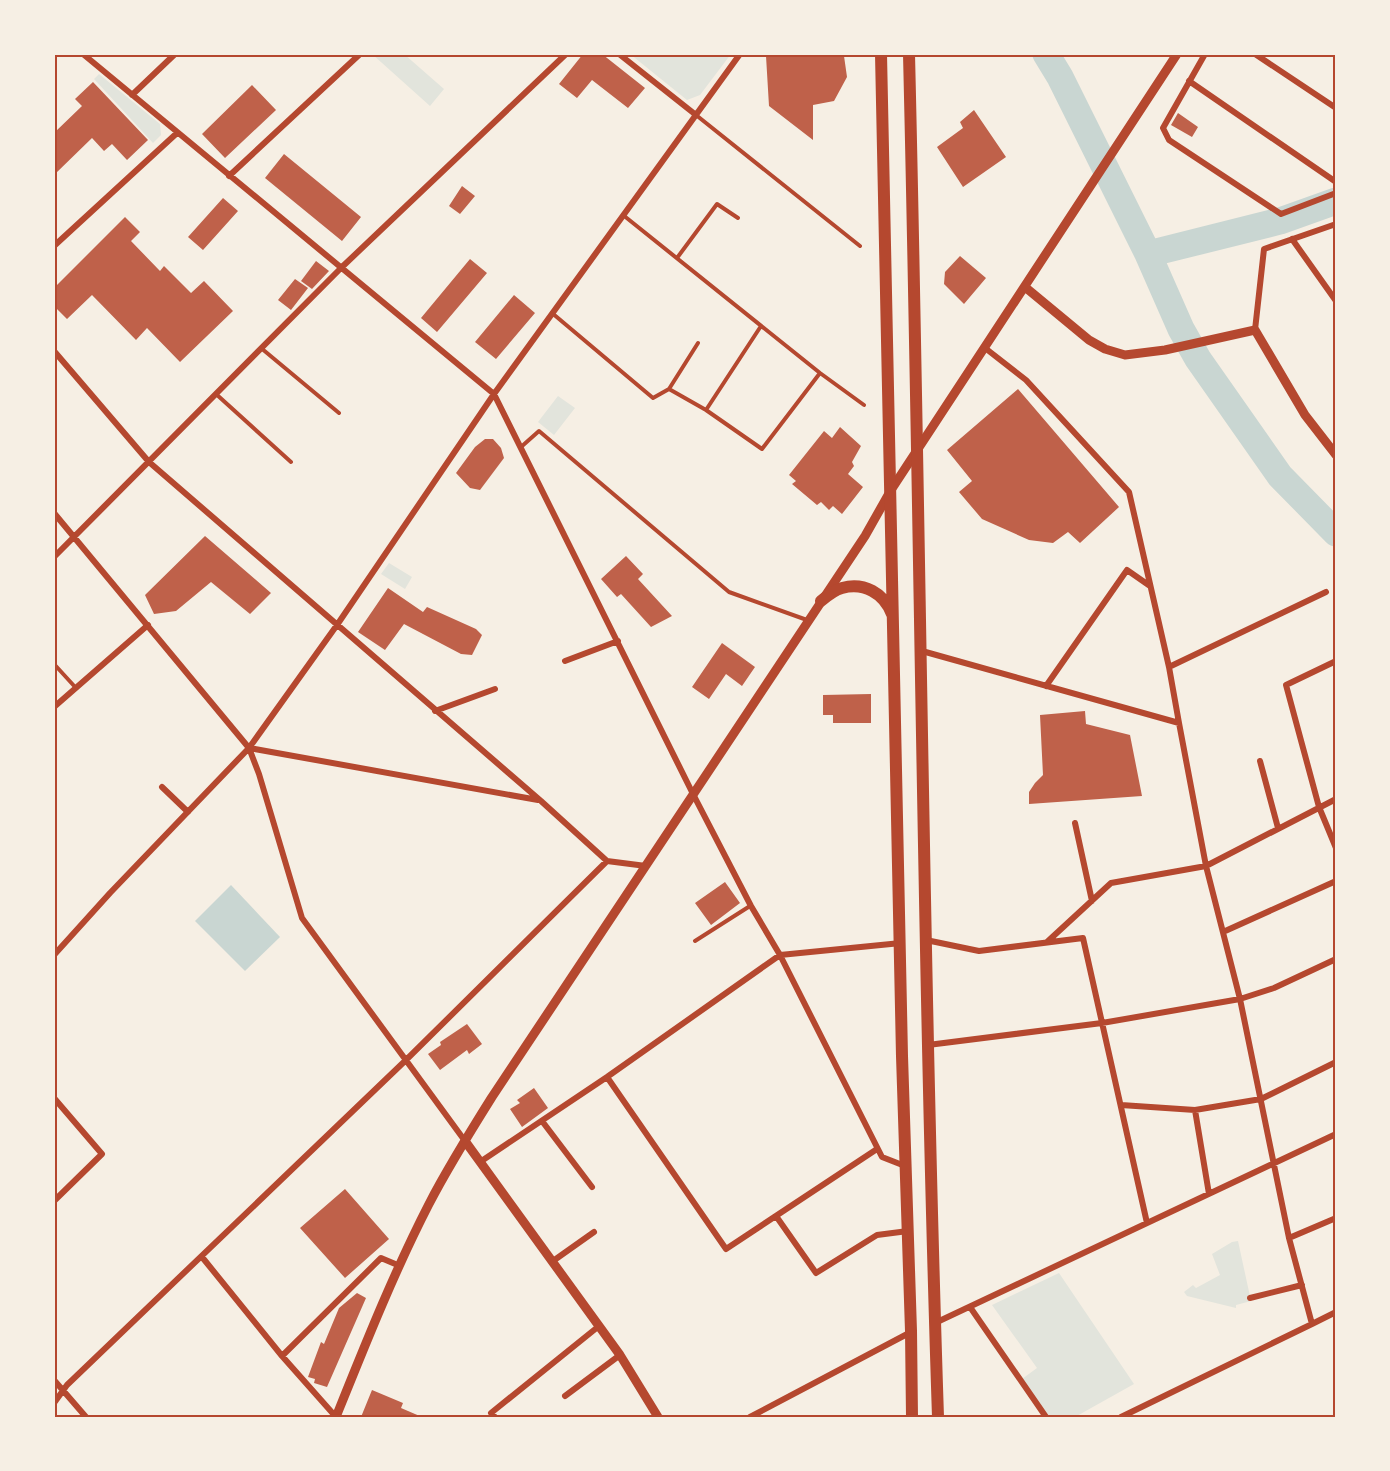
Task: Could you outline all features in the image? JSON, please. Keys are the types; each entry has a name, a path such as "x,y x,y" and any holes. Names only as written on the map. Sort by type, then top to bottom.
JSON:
{"highway":[{"path":"881,54 912,1417"},
{"path":"909,54 928,1045 938,1417"},
{"path":"821,600 841,588 868,588 884,600 893,618"}],"street":[{"path":"83,54 494,394 693,794 751,906 780,955 877,1149 882,1157 905,1166"},
{"path":"132,95 175,54"},
{"path":"230,176 360,54"},
{"path":"54,557 342,267 566,54"},
{"path":"619,54 696,115"},
{"path":"54,955 249,748 337,625 494,394 740,54"},
{"path":"202,1257 282,1356 336,1417 400,1266 429,1204 465,1141 865,536 891,490 1177,54"},
{"path":"1205,54 1163,128 1169,140 1281,214 1336,193"},
{"path":"1255,54 1336,108"},
{"path":"1190,81 1336,182"},
{"path":"54,246 177,133"},
{"path":"1336,224 1264,249 1255,330 1305,415 1336,455"},
{"path":"1292,239 1336,301"},
{"path":"1025,287 1075,330 1105,349 1125,355 1165,350 1255,330"},
{"path":"985,348 1026,380 1129,492 1168,667 1206,866 1240,999 1289,1238 1312,1324"},
{"path":"54,351 149,462 435,711 608,861 646,866"},
{"path":"54,513 249,748 259,774 302,918 620,1355 658,1417"},
{"path":"1046,686 1126,570 1150,586"},
{"path":"1168,667 1326,592"},
{"path":"54,707 148,625"},
{"path":"565,661 618,641"},
{"path":"922,651 1179,723"},
{"path":"1336,661 1286,685 1319,807 1336,848"},
{"path":"435,711 495,689"},
{"path":"249,748 541,801"},
{"path":"1260,760 1278,828"},
{"path":"162,787 188,812"},
{"path":"1047,942 1111,883 1206,866 1336,799"},
{"path":"1075,823 1092,901"},
{"path":"54,1403 63,1390 406,1060 608,861"},
{"path":"1223,932 1336,881"},
{"path":"926,940 979,951 1083,938 1147,1223"},
{"path":"480,1162 607,1077 780,955 901,943"},
{"path":"928,1045 1102,1023 1240,999 1274,988 1336,959"},
{"path":"1121,1105 1195,1110 1261,1099 1336,1062"},
{"path":"607,1077 726,1249 877,1149"},
{"path":"54,1098 102,1154 54,1201"},
{"path":"1195,1110 1209,1194"},
{"path":"542,1121 592,1187"},
{"path":"935,1323 1336,1134"},
{"path":"776,1216 816,1273 877,1235 908,1231"},
{"path":"1289,1238 1336,1218"},
{"path":"553,1262 594,1232"},
{"path":"282,1356 381,1258 400,1266"},
{"path":"1250,1298 1302,1285"},
{"path":"970,1307 1046,1417"},
{"path":"1120,1417 1336,1312"},
{"path":"495,1417 491,1413 599,1326"},
{"path":"750,1417 911,1331"},
{"path":"565,1396 620,1355"},
{"path":"54,1380 86,1417"}],"lane":[{"path":"696,115 860,246"},
{"path":"677,258 717,204 738,218"},
{"path":"623,215 864,405"},
{"path":"552,313 653,398 669,389 698,343"},
{"path":"706,410 761,326"},
{"path":"261,348 339,413"},
{"path":"669,389 706,410 762,449 820,372"},
{"path":"216,394 291,462"},
{"path":"521,447 539,431 729,592 808,621"},
{"path":"54,664 76,688"},
{"path":"695,941 751,906"}],"shaded area":[{"path":"372,54 404,54 444,89 430,106"},
{"path":"630,54 731,54 700,95 687,100"},
{"path":"99,74 160,124 161,135 153,143 94,79"},
{"path":"558,396 575,408 554,435 538,422"},
{"path":"389,563 412,577 405,589 381,574"},
{"path":"231,885 280,937 245,971 195,921"},
{"path":"1238,1241 1251,1301 1236,1305 1236,1308 1187,1296 1184,1292 1193,1285 1196,1288 1220,1275 1212,1254"},
{"path":"1059,1273 1134,1384 1075,1417 1048,1417 1022,1379 1037,1368 992,1305"}],"building":[{"path":"583,54 602,54 645,88 628,108 592,80 577,98 559,84"},
{"path":"766,56 844,56 847,77 834,101 813,105 813,140 769,106"},
{"path":"93,82 148,140 127,160 112,144 104,151 92,138 54,175 54,133 82,106 75,99"},
{"path":"252,85 276,110 225,158 202,134"},
{"path":"974,110 1006,157 963,187 937,147 963,128 960,122"},
{"path":"1178,113 1198,127 1192,137 1171,125"},
{"path":"284,154 361,217 342,241 265,178"},
{"path":"462,186 475,196 460,214 449,206"},
{"path":"223,198 238,211 203,250 188,237"},
{"path":"125,217 140,232 131,241 160,271 164,266 191,293 204,281 233,311 180,362 147,328 136,340 92,295 67,319 54,306 54,288"},
{"path":"960,256 986,278 964,304 944,284 945,272"},
{"path":"470,259 487,273 437,332 421,318"},
{"path":"316,261 329,271 312,289 301,281"},
{"path":"295,279 308,288 291,310 278,300"},
{"path":"514,295 535,313 496,359 475,342"},
{"path":"1018,389 1119,507 1080,543 1068,532 1053,543 1029,540 982,519 959,492 972,481 947,450"},
{"path":"840,427 861,446 852,462 854,466 848,474 863,487 842,514 833,506 829,510 821,502 817,505 792,484 796,481 789,475 824,431 832,438"},
{"path":"485,439 493,439 501,448 504,458 480,490 470,488 456,473 475,447"},
{"path":"205,536 271,593 250,614 211,582 176,611 154,614 145,595"},
{"path":"626,556 643,574 638,579 672,616 651,627 621,594 617,597 601,579"},
{"path":"388,588 423,612 427,607 476,629 482,635 472,655 461,654 404,624 385,650 358,632"},
{"path":"722,643 755,667 742,686 726,674 709,699 692,687"},
{"path":"871,694 871,723 833,723 833,715 823,715 823,695"},
{"path":"1085,711 1086,724 1130,735 1142,796 1029,804 1029,792 1043,775 1040,715"},
{"path":"725,882 740,903 711,925 695,903"},
{"path":"467,1024 482,1044 469,1054 467,1050 440,1070 428,1054 441,1045 440,1042"},
{"path":"534,1088 548,1108 522,1127 510,1109 520,1103 517,1100"},
{"path":"345,1189 389,1239 345,1278 300,1228"},
{"path":"357,1293 366,1298 327,1387 314,1383 315,1379 308,1377 321,1342 324,1344 339,1308"},
{"path":"372,1390 403,1403 401,1408 422,1417 361,1417"}],"waterway":[{"path":"1046,54 1060,77 1148,254 1181,329 1198,359 1280,476 1336,533"},
{"path":"1148,254 1280,221 1336,201"}]}
